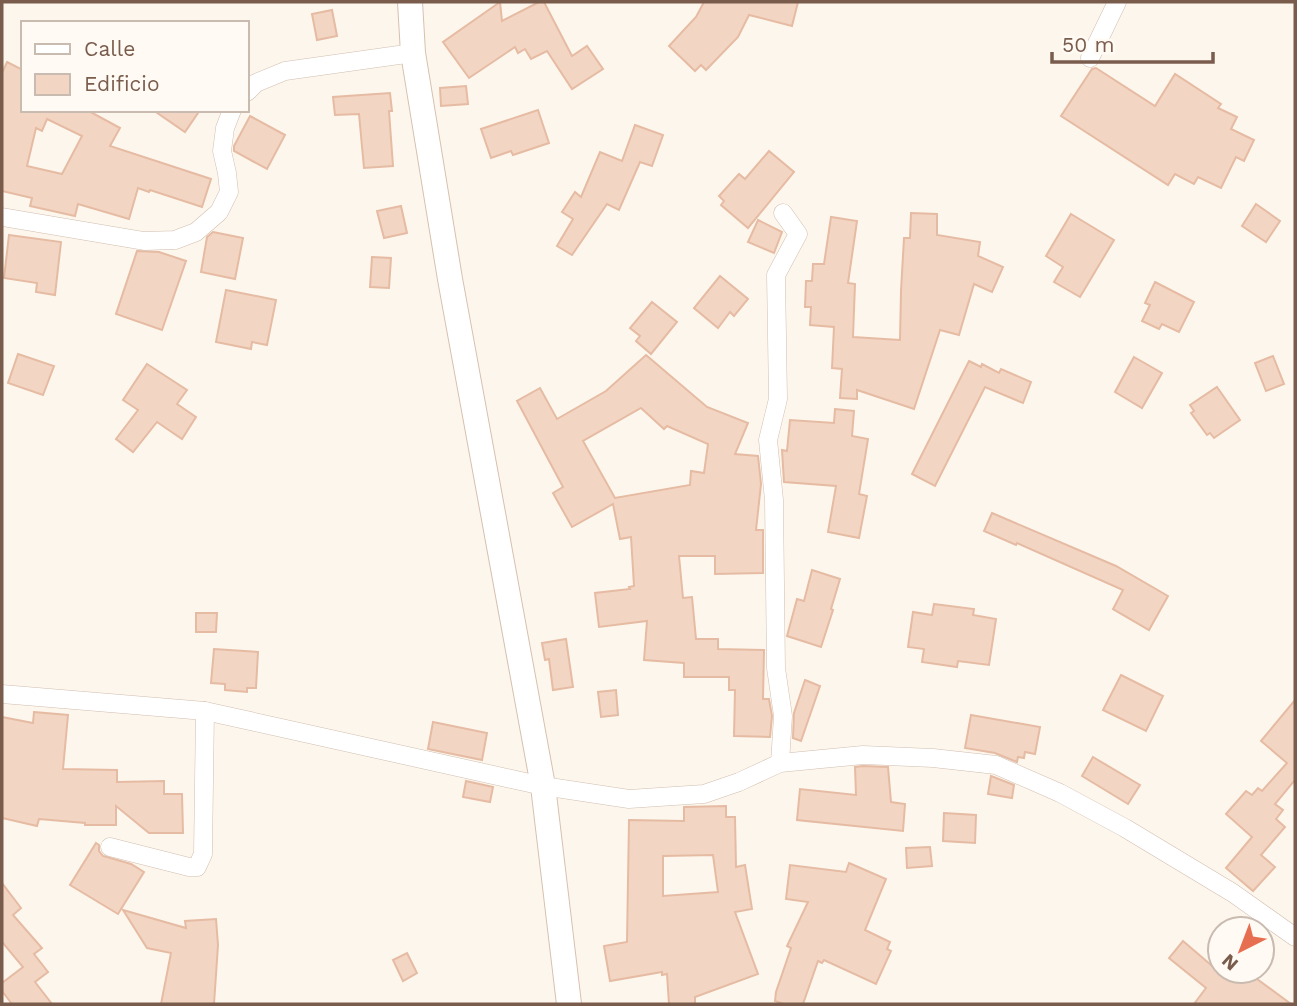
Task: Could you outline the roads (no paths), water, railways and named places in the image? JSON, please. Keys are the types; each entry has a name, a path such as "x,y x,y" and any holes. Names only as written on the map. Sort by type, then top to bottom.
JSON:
{"street":[{"path":"410,2 413,53 450,279 543,786 569,1004"},
{"path":"1090,58 1117,2"},
{"path":"248,91 256,83 285,71 413,53"},
{"path":"2,217 144,241 175,240 196,232 219,212 229,192 222,151 225,128 231,112"},
{"path":"780,763 783,716 776,668 774,500 768,440 778,399 776,275 797,234 783,214"},
{"path":"2,694 205,711 543,786 629,799 704,794 739,782 780,763 863,755 933,758 996,765 1060,793 1125,828 1233,893 1295,937"},
{"path":"110,847 189,867 197,867 201,862 205,711"}]}
